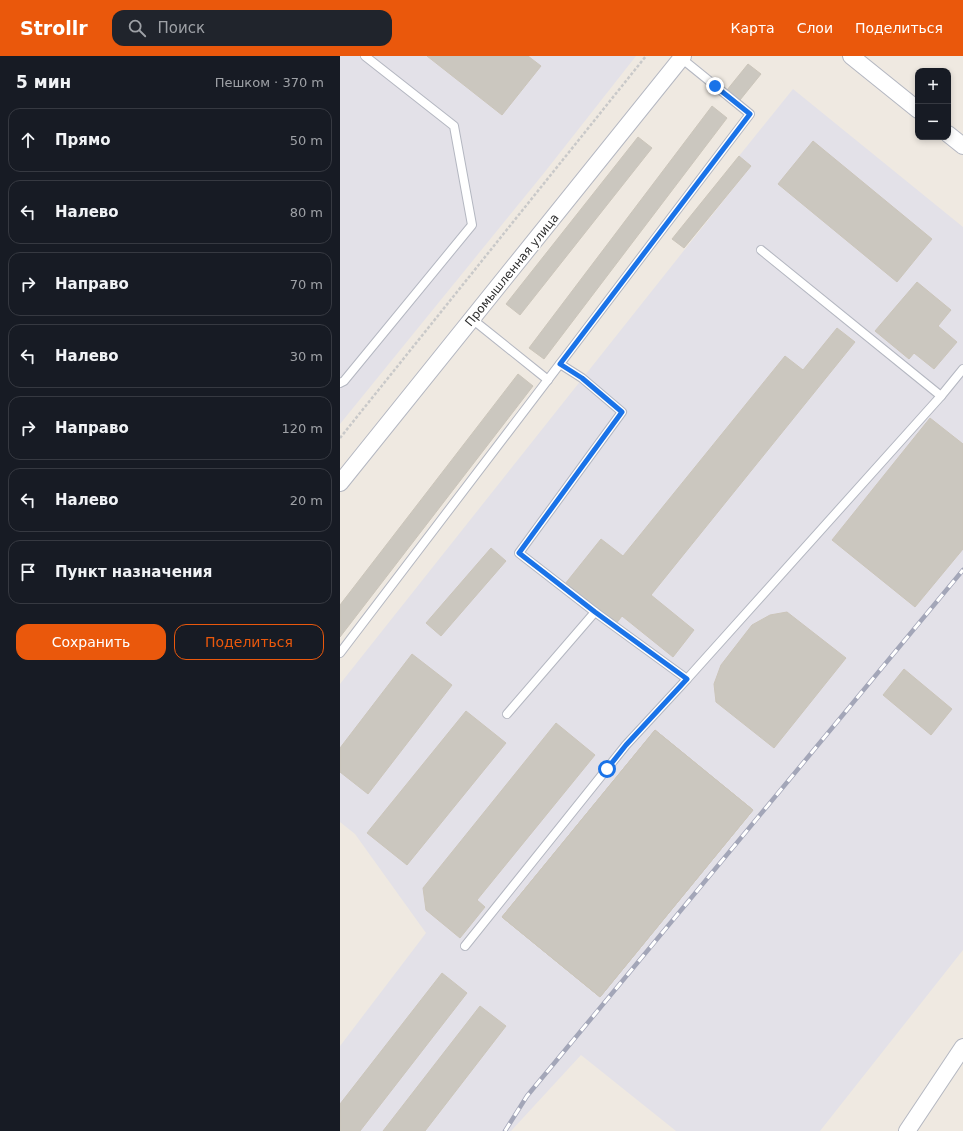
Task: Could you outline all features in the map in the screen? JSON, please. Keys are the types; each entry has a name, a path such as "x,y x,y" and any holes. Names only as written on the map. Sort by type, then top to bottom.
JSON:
{"street":[{"path":"851,56 915,108"},
{"name":"Промышленная улица","path":"340,483 682,57"},
{"path":"951,136 963,146"},
{"path":"907,1131 963,1047"}],"lane":[{"path":"340,383 344,381 472,225 454,126 365,56"},
{"path":"340,653 750,114 682,57"},
{"path":"761,250 941,396"},
{"path":"472,319 548,380"},
{"path":"560,364 582,378 622,412 519,553 595,612 687,679"},
{"path":"465,946 626,745 941,396 963,369"},
{"path":"507,714 595,612"}],"path":[{"path":"340,438 646,56"}],"shaded area":[{"path":"340,56 636,56 544,173 340,424"},
{"path":"793,89 963,227 963,950 820,1131 676,1131 581,1055 511,1131 340,1131 340,1046 426,933 355,834 340,822 340,684 751,166 739,156"}],"building":[{"path":"427,56 528,56 541,66 502,115"},
{"path":"748,64 761,74 740,100 727,90"},
{"path":"712,106 727,118 544,359 529,348"},
{"path":"638,137 652,148 520,315 506,304"},
{"path":"813,141 932,239 897,282 778,184"},
{"path":"739,156 751,166 684,248 672,239"},
{"path":"917,282 951,310 938,326 957,342 934,369 914,353 909,359 875,331"},
{"path":"837,328 855,342 651,595 694,630 673,657 622,616 615,625 565,584 601,539 623,556 785,356 803,370"},
{"path":"518,374 533,386 340,637 340,605"},
{"path":"930,418 963,444 963,549 915,607 832,540"},
{"path":"491,548 506,561 441,636 426,623"},
{"path":"787,612 846,658 774,748 716,702 714,684 721,665 752,625 770,615"},
{"path":"412,654 452,685 368,794 340,772 340,748"},
{"path":"904,669 952,709 931,735 883,695"},
{"path":"466,711 506,743 407,865 367,833"},
{"path":"556,723 595,755 477,900 485,907 460,938 426,910 423,888"},
{"path":"655,730 753,810 600,997 502,917"},
{"path":"655,730 753,810 600,997 502,917"},
{"path":"442,973 467,993 360,1131 340,1131 340,1104"},
{"path":"480,1006 506,1026 425,1131 383,1131"}],"railway":[{"path":"505,1131 527,1096 963,570"}],"route":[{"path":"607,769 626,745 687,679 595,612 519,553 622,412 582,378 560,364 750,114 715,86"}]}
